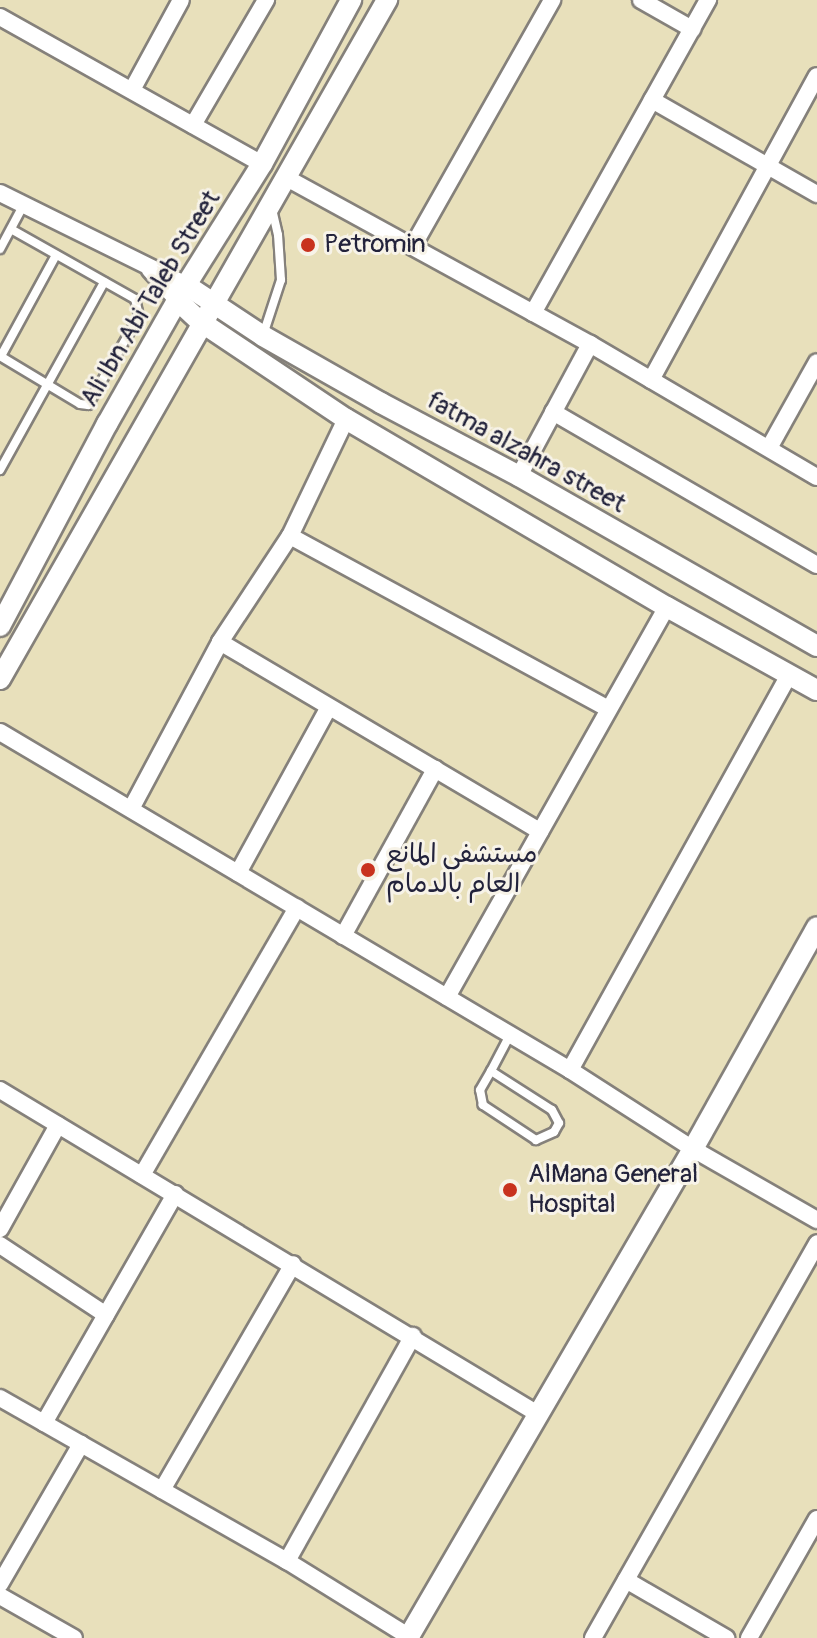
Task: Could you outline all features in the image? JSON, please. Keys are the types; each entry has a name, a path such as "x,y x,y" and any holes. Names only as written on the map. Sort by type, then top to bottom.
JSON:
{"street":[{"path":"132,90 181,0"},
{"path":"193,125 266,0"},
{"name":"Ali Ibn Abi Taleb Street","path":"0,626 83,466 182,293 262,164 351,0"},
{"path":"0,679 212,302 387,0"},
{"path":"413,246 552,0"},
{"path":"641,0 692,29"},
{"path":"533,313 708,0"},
{"path":"0,17 262,164"},
{"path":"651,380 817,76"},
{"path":"652,100 817,194"},
{"path":"285,177 590,344 817,477"},
{"path":"0,193 150,270 161,271 182,293 201,322 346,419 667,607 817,690"},
{"name":"fatma alzahra street","path":"182,293 212,302 263,336 519,476 817,646"},
{"path":"519,476 590,344"},
{"path":"769,448 817,362"},
{"path":"131,809 220,642 290,536 348,409 381,403"},
{"path":"553,412 817,565"},
{"path":"290,536 608,709"},
{"path":"447,997 667,607"},
{"path":"220,642 540,831"},
{"path":"570,1070 789,675"},
{"path":"238,873 329,707"},
{"path":"0,732 570,1070 693,1149 817,1220"},
{"path":"343,936 435,769"},
{"path":"142,1175 297,908"},
{"path":"0,1398 287,1561 409,1638 693,1149 817,927"},
{"path":"0,1090 538,1414"},
{"path":"0,1229 58,1125"},
{"path":"44,1423 175,1194"},
{"path":"593,1638 817,1243"},
{"path":"0,1245 106,1315"},
{"path":"162,1490 293,1264"},
{"path":"287,1561 413,1336"},
{"path":"0,1584 81,1444"},
{"path":"749,1638 816,1524"},
{"path":"626,1580 726,1638"},
{"path":"0,1596 74,1638"}],"lane":[{"path":"263,336 281,280 278,235 271,201"},
{"path":"0,249 6,232 23,206"},
{"path":"6,232 56,255 135,299 139,306 139,316 88,405 0,356 56,255"},
{"path":"0,470 104,282"},
{"path":"491,1071 552,1110 559,1123 554,1132 536,1140 489,1112 483,1105 480,1090 510,1035"}],"place":[{"name":"Petromin","path":"308,245"},
{"name":"مستشفى المانع العام بالدمام","path":"368,870"},
{"name":"AlMana General Hospital","path":"510,1190"}]}
